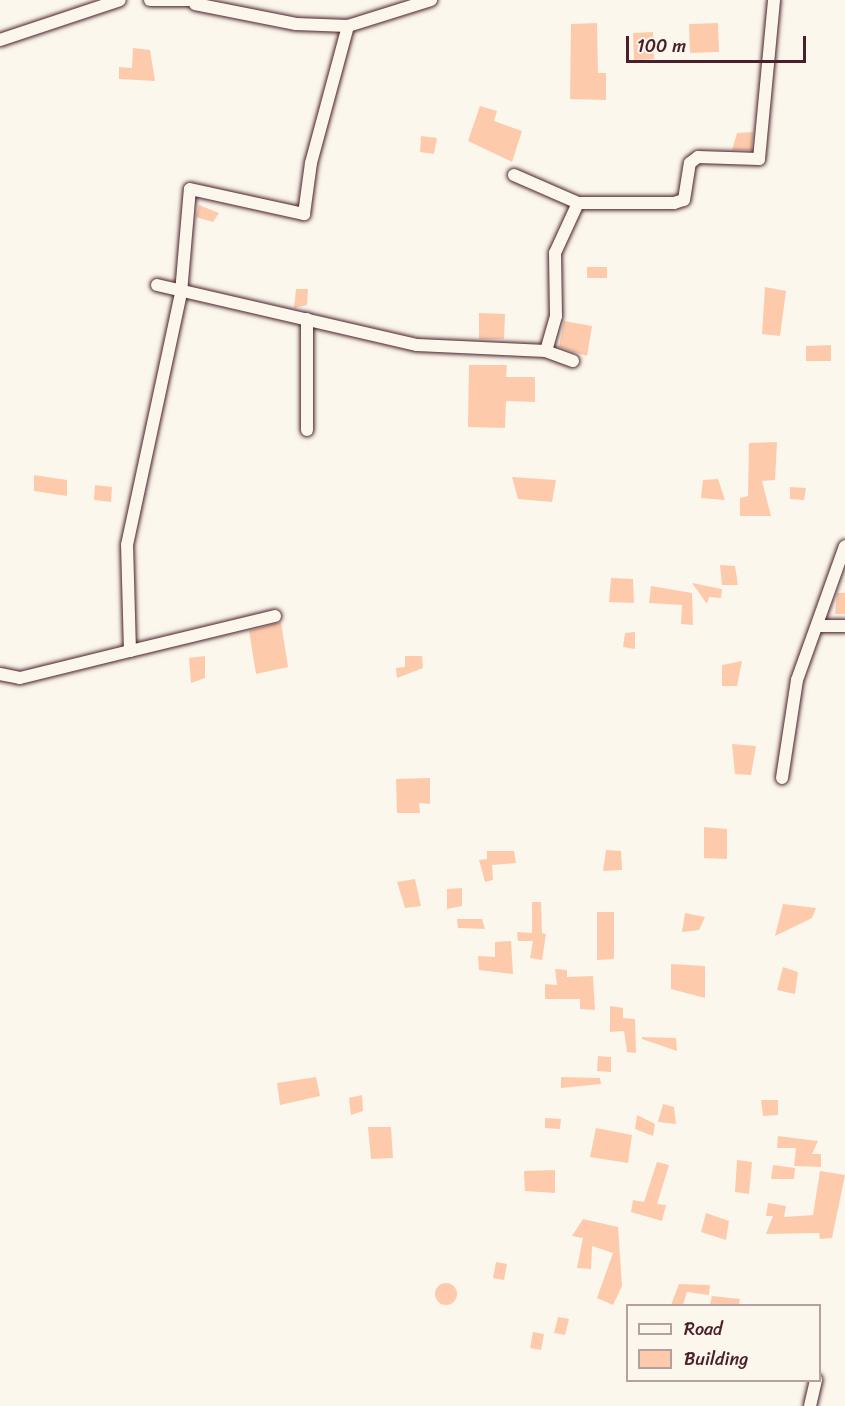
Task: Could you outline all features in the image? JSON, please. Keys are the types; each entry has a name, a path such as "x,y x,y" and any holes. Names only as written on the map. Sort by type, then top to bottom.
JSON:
{"street":[{"path":"0,40 120,0"},
{"path":"150,0 195,2 296,24 348,26 431,0"},
{"path":"514,175 578,202 674,202 684,200 690,163 698,157 759,159 774,0"},
{"path":"129,651 127,545 181,293 189,189 299,214 307,210 311,163 348,26"},
{"path":"546,351 556,316 555,253 578,202"},
{"path":"157,285 181,293 417,345 546,351 573,361"},
{"path":"307,319 307,430"},
{"path":"782,778 797,680 845,546"},
{"path":"0,674 20,678 275,616"},
{"path":"818,626 845,626"},
{"path":"810,1406 816,1382"}],"building":[{"path":"597,23 598,73 606,73 606,100 570,99 571,24"},
{"path":"718,23 719,52 690,53 689,24"},
{"path":"653,32 654,59 634,60 633,33"},
{"path":"133,48 150,50 155,81 119,79 119,67 132,68"},
{"path":"480,106 497,111 494,121 522,131 512,162 468,141"},
{"path":"753,132 752,150 732,150 737,133"},
{"path":"421,136 437,138 434,154 420,152"},
{"path":"199,205 219,213 213,222 196,217"},
{"path":"587,267 607,267 607,278 587,278"},
{"path":"765,287 786,291 780,336 762,334"},
{"path":"296,289 308,289 307,305 294,308"},
{"path":"479,313 505,314 504,339 479,339"},
{"path":"564,321 592,326 587,356 559,347"},
{"path":"831,345 831,361 806,361 806,346"},
{"path":"469,365 507,365 506,377 535,377 535,402 506,401 505,428 468,427"},
{"path":"777,442 775,480 762,481 771,516 740,516 740,498 748,496 749,443"},
{"path":"34,475 67,480 67,496 34,491"},
{"path":"512,477 556,480 552,502 518,499"},
{"path":"718,479 725,500 701,498 703,480"},
{"path":"95,485 112,487 111,502 94,500"},
{"path":"790,487 806,488 804,500 790,499"},
{"path":"720,565 735,566 738,585 722,585"},
{"path":"611,578 633,579 634,603 609,602"},
{"path":"692,583 722,589 721,598 709,597 707,604"},
{"path":"651,586 692,593 693,625 681,624 682,605 649,603"},
{"path":"837,593 845,593 845,614 835,614"},
{"path":"281,622 288,667 256,674 249,631"},
{"path":"635,632 635,649 623,647 625,633"},
{"path":"205,656 205,678 191,683 189,658"},
{"path":"405,656 422,656 423,668 397,678 396,668 405,667"},
{"path":"742,661 737,686 722,686 722,665"},
{"path":"732,744 756,746 751,775 735,774"},
{"path":"430,778 430,804 419,803 420,813 397,813 396,779"},
{"path":"704,827 727,829 727,859 704,858"},
{"path":"606,850 621,851 622,870 603,871"},
{"path":"487,851 514,851 516,863 492,865 493,880 485,882 479,860 487,859"},
{"path":"415,879 421,906 405,908 397,882"},
{"path":"462,888 462,906 447,909 447,889"},
{"path":"532,902 541,902 542,933 546,934 542,960 530,958 533,941 518,941 517,932 532,933"},
{"path":"783,904 816,908 812,918 775,936"},
{"path":"597,912 614,912 614,959 597,960"},
{"path":"685,913 705,917 699,930 682,932"},
{"path":"457,919 482,919 485,929 458,928"},
{"path":"511,941 513,974 479,970 478,956 495,957 495,942"},
{"path":"671,964 705,966 705,998 671,989"},
{"path":"783,967 798,972 795,994 777,990"},
{"path":"555,969 567,970 567,977 593,976 595,1010 580,1009 580,999 545,999 545,984 557,985"},
{"path":"610,1006 623,1008 623,1018 635,1019 636,1053 627,1052 624,1031 610,1032"},
{"path":"642,1037 676,1038 677,1051 642,1039"},
{"path":"598,1056 611,1057 611,1072 597,1071"},
{"path":"316,1077 320,1096 280,1105 277,1083"},
{"path":"561,1077 600,1078 601,1084 561,1088"},
{"path":"362,1095 363,1111 351,1115 349,1098"},
{"path":"761,1100 778,1100 778,1115 763,1116"},
{"path":"663,1104 674,1107 676,1124 658,1122"},
{"path":"637,1115 655,1124 653,1136 635,1129"},
{"path":"545,1118 561,1119 560,1129 545,1128"},
{"path":"368,1127 391,1127 393,1158 371,1159"},
{"path":"596,1128 632,1135 628,1163 590,1157"},
{"path":"778,1136 818,1141 812,1154 821,1154 821,1167 794,1166 796,1148 777,1148"},
{"path":"737,1160 752,1162 749,1194 735,1192"},
{"path":"657,1162 669,1165 657,1204 666,1205 662,1221 631,1212 633,1200 644,1202"},
{"path":"773,1165 795,1168 794,1179 771,1179"},
{"path":"555,1170 555,1193 525,1191 524,1171"},
{"path":"820,1171 845,1175 832,1238 820,1239 819,1233 766,1234 773,1216 766,1216 768,1203 786,1206 784,1217 813,1215"},
{"path":"706,1213 729,1221 726,1240 701,1232"},
{"path":"583,1219 618,1227 622,1286 613,1305 597,1298 613,1253 592,1246 591,1269 577,1268 583,1238 572,1236"},
{"path":"496,1262 507,1264 504,1280 493,1278"},
{"path":"446,1283 454,1286 457,1294 454,1302 446,1305 438,1302 435,1294 438,1286"},
{"path":"679,1284 710,1285 709,1295 687,1292 683,1304 671,1304"},
{"path":"712,1296 740,1299 739,1304 710,1304"},
{"path":"558,1317 569,1319 565,1335 554,1333"},
{"path":"533,1332 544,1334 541,1350 530,1348"}]}
